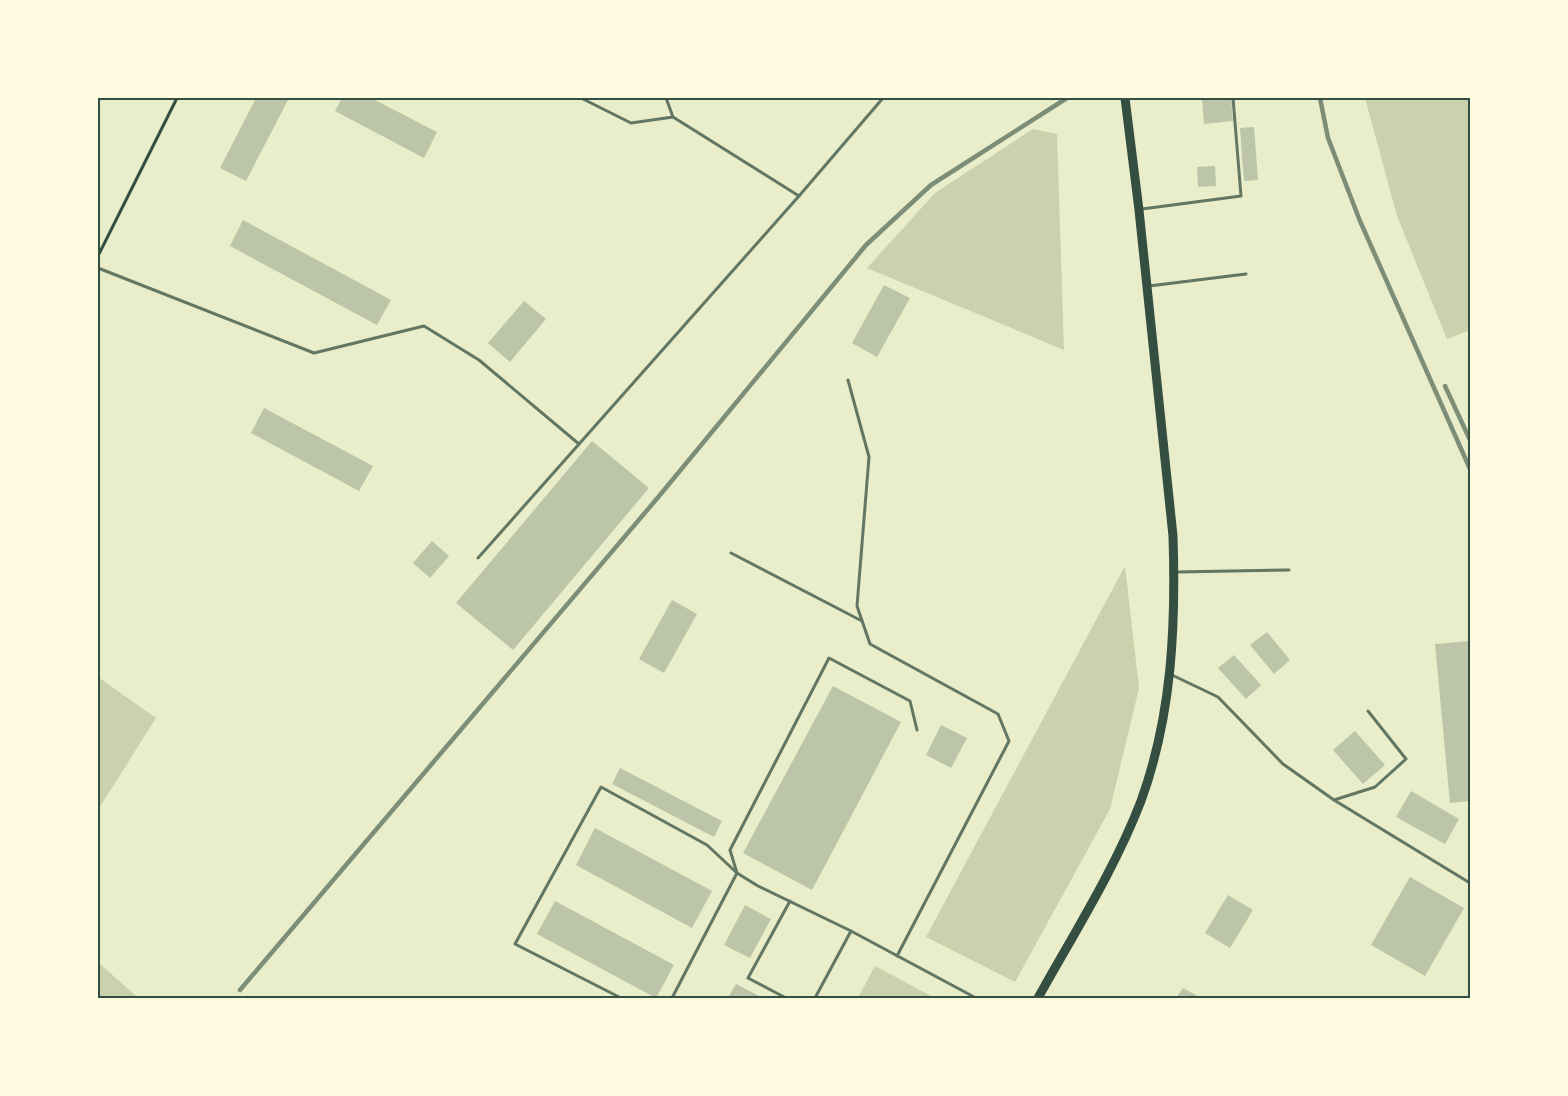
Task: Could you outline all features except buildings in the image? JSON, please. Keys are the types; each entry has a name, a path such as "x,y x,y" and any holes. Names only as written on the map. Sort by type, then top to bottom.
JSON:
{"main road":[{"path":"1038,999 1122,845 1140,801 1161,731 1170,675 1173,536 1125,98"}],"lane":[{"path":"581,98 631,123 673,117"},
{"path":"666,98 673,117 799,196"},
{"path":"478,558 883,98"},
{"path":"1139,210 1241,196 1233,98"},
{"path":"98,268 314,354 424,326 479,360 579,444"},
{"path":"1147,286 1246,274"},
{"path":"848,380 869,457 857,606 870,644 998,714 1009,741 897,956"},
{"path":"731,553 862,621"},
{"path":"1174,572 1289,570"},
{"path":"672,999 737,873 730,850 829,658 910,701 917,730"},
{"path":"1170,675 1218,697 1283,764 1334,800 1470,883"},
{"path":"1334,800 1375,787 1406,759 1368,711"},
{"path":"621,999 515,944 601,787 707,845 737,873 851,930 976,999"},
{"path":"786,999 748,978 790,901"},
{"path":"815,999 851,930"}],"path":[{"path":"98,256 177,98"}],"green space":[{"path":"1365,98 1470,98 1470,330 1447,339 1397,216"},
{"path":"1033,129 1057,134 1064,350 867,268 935,193"},
{"path":"1125,566 1139,688 1110,809 1015,982 926,937"},
{"path":"98,677 156,718 98,810"},
{"path":"98,962 138,998 98,998"},
{"path":"875,966 935,998 858,998"}],"railway":[{"path":"240,990 660,495 866,245 931,185 1067,98"},
{"path":"1320,98 1328,138 1360,221 1470,469"},
{"path":"1445,386 1470,440"}]}
